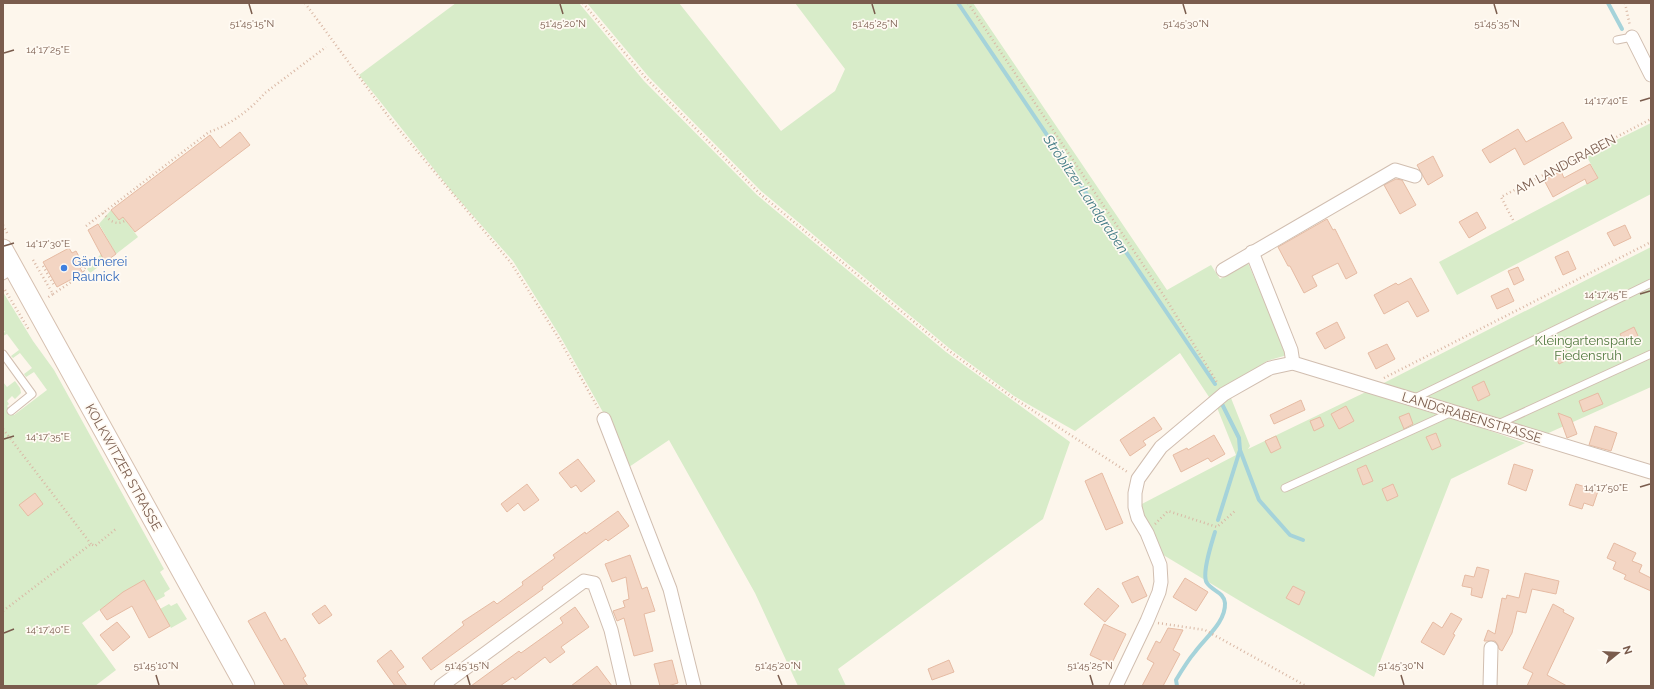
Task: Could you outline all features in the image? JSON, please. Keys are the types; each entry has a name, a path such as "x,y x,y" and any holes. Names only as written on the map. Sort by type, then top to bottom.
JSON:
{"main road":[{"name":"KOLKWITZER STRASSE","path":"3,249 9,273 245,686"}],"street":[{"path":"1632,38 1651,75"},
{"path":"1222,270 1395,170 1415,176"},
{"path":"1252,252 1291,350 1293,363"},
{"name":"LANDGRABENSTRASSE","path":"1116,686 1147,621 1159,592 1161,582 1160,565 1147,533 1138,518 1134,507 1138,479 1161,447 1224,394 1270,368 1293,363 1372,385 1453,412 1651,472"},
{"path":"604,419 670,589 694,686"},
{"path":"441,686 584,581 594,583 612,630 624,686"},
{"path":"1490,648 1490,686"}],"lane":[{"path":"1617,40 1632,38"},
{"path":"1413,399 1651,283"},
{"path":"3,354 32,394 11,411"},
{"path":"1496,425 1651,354"},
{"path":"1285,488 1453,412"}],"path":[{"path":"305,3 390,120 511,263 558,337 604,419"},
{"path":"584,3 645,77 759,193 948,350 1012,397 1138,479"},
{"path":"968,3 1166,299 1224,394"},
{"path":"1625,3 1632,38"},
{"path":"86,226 209,132 222,127 257,102 265,93 326,47"},
{"name":"AM LANDGRABEN","path":"1513,220 1501,198 1651,119"},
{"path":"103,212 108,219 116,223 122,223 126,220"},
{"path":"1372,385 1651,242"},
{"path":"33,260 53,294"},
{"path":"45,299 85,273 83,270 92,260"},
{"path":"43,266 54,285"},
{"path":"44,279 50,276"},
{"path":"3,429 91,544 95,546 117,528"},
{"path":"1147,533 1168,511 1218,527 1236,510"},
{"path":"3,611 91,544"},
{"path":"1147,621 1205,630 1306,686"}],"green space":[{"path":"456,3 579,3 644,81 757,195 946,352 1070,442 1043,519 838,669 846,686 798,686 755,593 669,440 629,467 604,414 560,336 513,261 453,193 359,75"},
{"path":"587,3 679,3 781,131 835,91 845,69 795,3 973,3 1167,290 1211,265 1220,279 1248,263 1287,355 1267,361 1211,400 1180,353 1075,431 1014,396 949,348 761,191 648,76"},
{"path":"1651,123 1651,194 1457,295 1439,262 1598,178 1586,155"},
{"path":"111,210 123,217 138,237 116,254 99,224"},
{"name":"Kleingartensparte Fiedensruh","path":"1651,247 1651,387 1544,435 1379,392 1525,443 1451,479 1374,677 1250,607 1160,553 1138,506 1236,455 1216,405 1231,398 1250,446 1248,449 1372,389"},
{"path":"101,254 105,262 90,273 87,269"},
{"path":"3,292 33,341 54,370 164,569 160,572 170,589 164,593 165,596 156,601 144,581 124,592 82,623 116,670 95,686 3,686 3,382 7,387 15,381 20,388 21,393 15,399 12,396 7,401 9,404 7,406 14,415 47,390 34,372 26,377 24,374 32,368 20,353 13,358 11,356 19,350 7,334 3,336 3,333 5,332 3,329"},
{"path":"177,603 187,619 171,628 160,609 169,604 171,606"}],"building":[{"path":"1563,122 1572,138 1524,165 1515,148 1490,163 1482,150 1518,129 1526,142"},
{"path":"240,132 250,145 135,232 123,217 119,220 111,210 210,135 220,148"},
{"path":"1433,156 1443,176 1428,185 1417,165"},
{"path":"1590,164 1598,178 1587,184 1585,179 1553,197 1544,180 1561,171 1564,178"},
{"path":"1396,179 1402,180 1416,205 1400,214 1384,185"},
{"path":"1477,212 1486,228 1469,238 1459,222"},
{"path":"1327,219 1333,230 1335,229 1357,273 1346,279 1338,263 1312,276 1317,286 1304,293 1278,247"},
{"path":"98,224 116,254 105,262 88,230"},
{"path":"1625,225 1631,238 1614,246 1607,233"},
{"name":"Gärtnerei Raunick","path":"69,248 72,253 76,251 84,266 80,268 83,273 57,287 43,262"},
{"path":"1568,251 1576,269 1563,275 1555,257"},
{"path":"1518,267 1524,280 1514,285 1508,271"},
{"path":"1411,278 1429,311 1417,317 1408,301 1384,314 1374,295 1396,283 1398,285"},
{"path":"1508,288 1514,301 1497,309 1491,296"},
{"path":"1337,322 1345,338 1325,349 1316,333"},
{"path":"1634,327 1638,336 1625,343 1620,334"},
{"path":"1387,344 1395,359 1376,369 1368,353"},
{"path":"1565,349 1569,359 1559,364 1554,353"},
{"path":"1484,381 1490,395 1478,401 1472,387"},
{"path":"1598,393 1603,404 1583,412 1579,401"},
{"path":"1301,400 1305,410 1274,424 1270,415"},
{"path":"1346,406 1354,421 1339,429 1331,414"},
{"path":"1409,413 1413,424 1404,429 1399,417"},
{"path":"1558,413 1571,418 1577,434 1567,438"},
{"path":"1154,417 1162,429 1143,441 1146,445 1130,456 1120,440"},
{"path":"1320,417 1324,426 1314,431 1310,421"},
{"path":"1595,426 1617,433 1611,451 1589,445"},
{"path":"1436,433 1441,446 1432,450 1426,437"},
{"path":"1214,435 1225,454 1211,462 1208,458 1181,472 1173,455 1187,448 1188,450"},
{"path":"1276,436 1281,448 1271,453 1265,441"},
{"path":"578,459 595,481 581,492 576,485 571,488 559,473"},
{"path":"1514,464 1533,470 1526,491 1508,484"},
{"path":"1366,465 1373,481 1363,485 1357,469"},
{"path":"1102,473 1123,523 1106,530 1085,481"},
{"path":"527,484 539,500 524,511 518,503 507,512 501,504"},
{"path":"1393,484 1398,496 1387,501 1382,489"},
{"path":"1576,484 1598,491 1593,506 1584,503 1582,509 1569,505"},
{"path":"35,493 43,504 28,516 19,505"},
{"path":"618,511 629,526 608,541 606,539 542,587 543,589 431,670 422,658 464,625 462,622 494,601 497,604 523,585 522,582 555,558 553,555"},
{"path":"1614,543 1636,553 1632,561 1642,565 1639,572 1651,578 1651,591 1624,579 1626,575 1613,569 1616,562 1607,558"},
{"path":"630,555 642,589 647,587 655,611 644,614 653,651 634,656 624,618 617,621 613,611 625,607 623,601 629,599 626,577 612,582 605,564"},
{"path":"1477,567 1489,570 1482,598 1471,595 1472,588 1462,586 1465,575 1474,577"},
{"path":"1525,573 1559,581 1556,594 1532,589 1526,613 1517,611 1512,633 1502,651 1499,649 1495,641 1484,641 1488,630 1495,634 1502,598 1506,599 1507,595 1519,598"},
{"path":"1138,576 1147,596 1132,603 1122,583"},
{"path":"1185,578 1208,592 1196,611 1173,597"},
{"path":"144,580 170,626 149,638 132,606 107,620 100,610 123,592"},
{"path":"1293,586 1305,592 1299,605 1286,598"},
{"path":"1098,588 1119,606 1105,622 1084,604"},
{"path":"1553,604 1574,618 1547,675 1567,686 1527,686 1533,673 1523,668"},
{"path":"325,605 332,615 319,624 312,614"},
{"path":"575,607 589,627 561,647 565,652 550,663 545,657 515,680 513,677 500,686 471,686 519,651 521,653 563,623 560,618"},
{"path":"265,612 281,641 285,638 306,676 303,678 308,686 285,686 248,621"},
{"path":"1451,613 1462,619 1453,634 1455,635 1444,655 1421,642 1433,622 1442,628"},
{"path":"117,622 130,637 113,651 100,635"},
{"path":"1104,624 1126,634 1111,665 1090,655"},
{"path":"1168,628 1183,630 1173,650 1180,654 1163,686 1142,686 1154,663 1147,659 1156,641 1160,643"},
{"path":"391,650 404,667 397,672 407,686 395,686 377,661"},
{"path":"672,660 678,683 668,686 660,686 654,664"},
{"path":"949,660 954,672 932,680 928,669"},
{"path":"597,666 612,686 571,686"}],"waterway":[{"name":"Ströbitzer Landgraben","path":"958,3 1215,384"},
{"path":"1608,3 1622,29"},
{"name":"Ströbitzer Landgraben","path":"1218,520 1240,450 1239,438 1222,404"},
{"path":"1240,450 1259,500 1290,535 1303,540"},
{"name":"Ströbitzer Landgraben","path":"1177,686 1176,680 1192,655 1219,623 1224,610 1224,599 1209,586 1205,579 1206,566 1215,532"}],"place":[{"name":"Gärtnerei Raunick","path":"64,268"}]}
